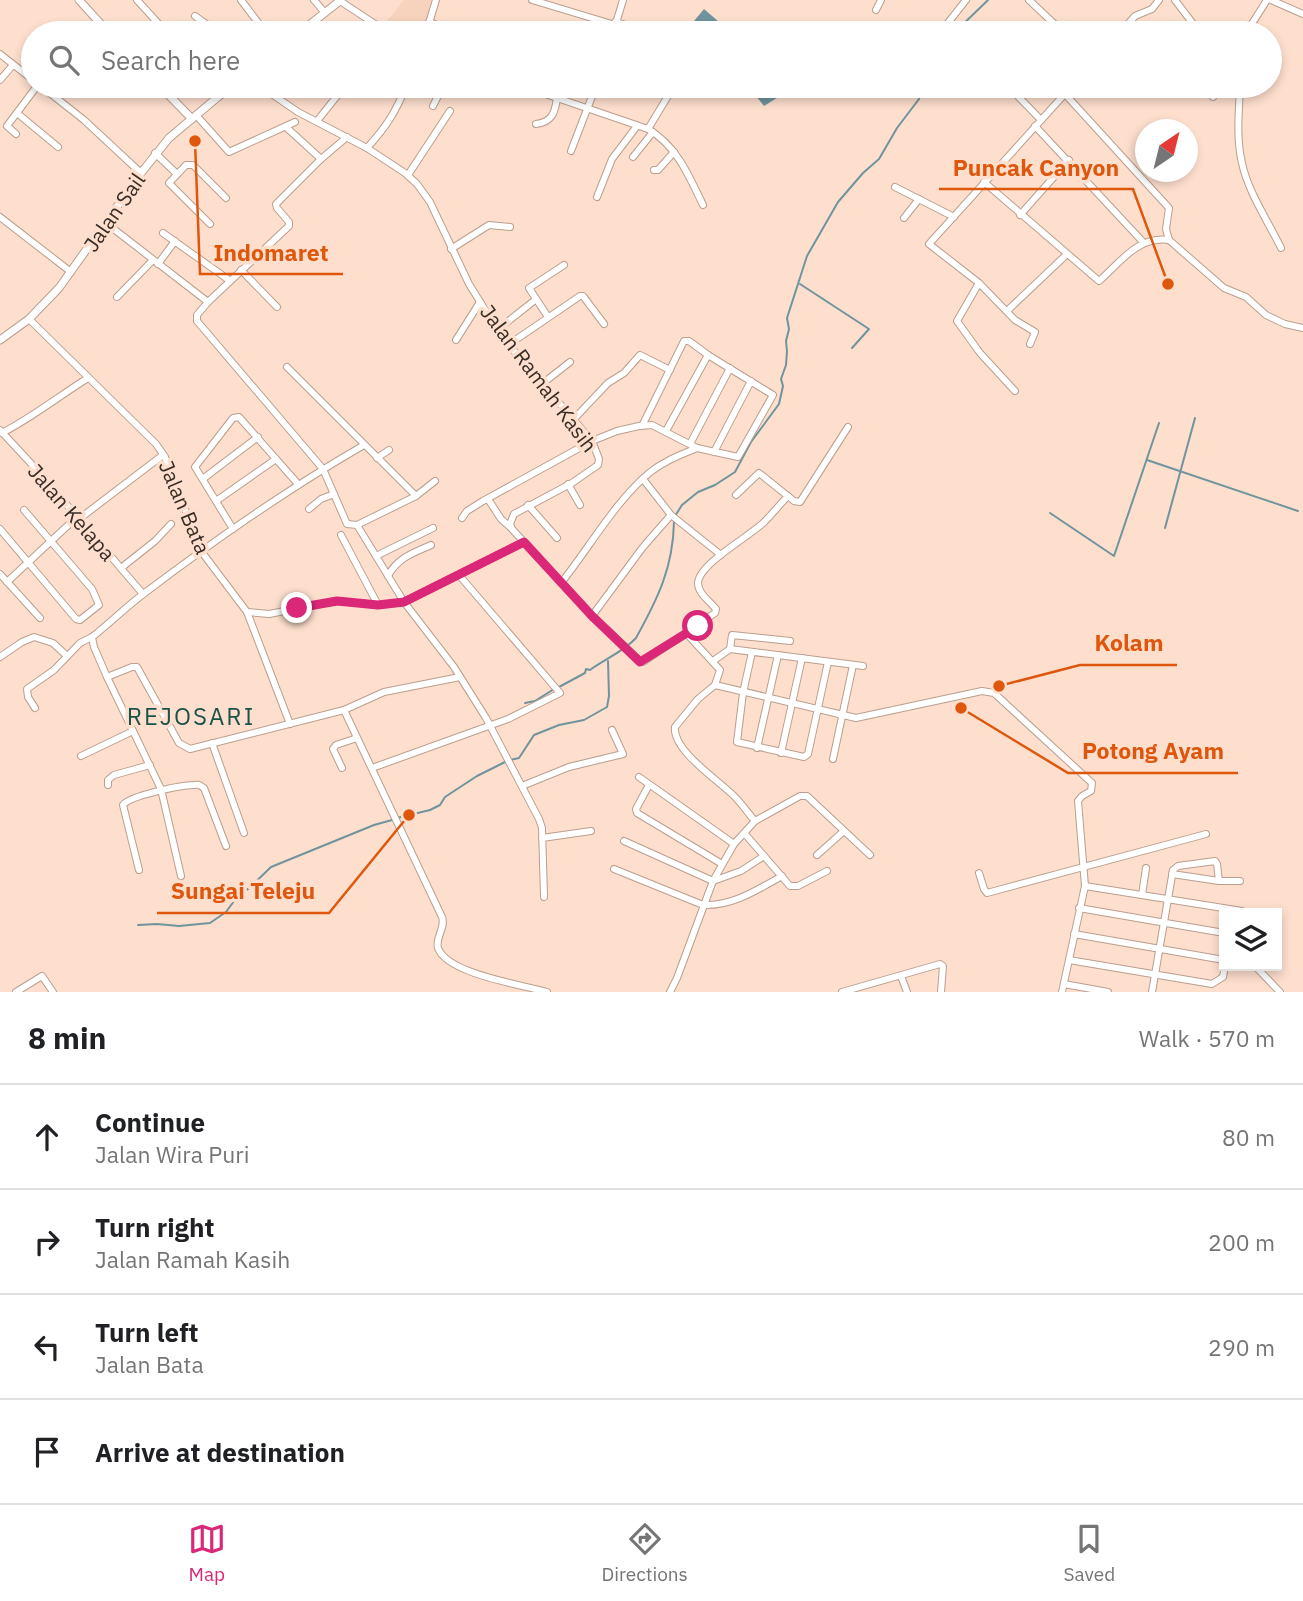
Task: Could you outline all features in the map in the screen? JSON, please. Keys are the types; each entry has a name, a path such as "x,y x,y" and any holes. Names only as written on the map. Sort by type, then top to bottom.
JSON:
{"street":[{"path":"79,0 98,21"},
{"path":"137,0 156,21"},
{"path":"241,0 257,21"},
{"path":"314,0 324,13"},
{"path":"314,21 340,0 371,21"},
{"path":"429,21 436,0"},
{"path":"532,0 605,21"},
{"path":"616,21 623,0"},
{"path":"876,10 881,0"},
{"path":"949,21 966,0"},
{"path":"1029,0 1051,21"},
{"path":"1131,21 1135,16 1152,9 1159,0"},
{"path":"1175,0 1191,21"},
{"path":"1254,21 1269,0 1303,14"},
{"path":"195,16 202,21"},
{"path":"0,54 21,71"},
{"path":"0,80 13,65"},
{"path":"16,134 7,126 29,98"},
{"path":"55,98 84,120 141,173"},
{"path":"173,98 229,152 295,122"},
{"name":"Jalan Sail","path":"0,340 29,318 71,272 155,153 217,98"},
{"name":"Jalan Ramah Kasih","path":"278,98 298,112 367,148 408,175 430,202 452,249 497,330 592,441 599,459 598,465 513,514 510,524 512,529"},
{"path":"317,121 335,98"},
{"path":"367,148 392,117 401,98"},
{"path":"433,106 437,98"},
{"path":"536,124 551,119 557,98 651,130 680,159 703,205"},
{"path":"571,151 592,98"},
{"path":"633,157 668,98"},
{"path":"1020,98 1041,120"},
{"path":"1030,344 1035,332 1015,320 979,283 929,244 1061,98"},
{"path":"1069,98 1169,208 1169,240"},
{"path":"1240,98 1239,145 1242,164 1281,248"},
{"path":"408,175 450,111"},
{"path":"17,113 58,147"},
{"path":"597,197 612,159 637,125"},
{"path":"1035,126 1143,242"},
{"path":"286,127 321,159"},
{"path":"347,137 276,204 289,226 229,280 197,315 197,321 243,378 323,468 347,524 357,525 416,496 435,481"},
{"path":"654,170 658,170 674,152"},
{"path":"155,153 177,174"},
{"path":"1020,215 1069,160"},
{"path":"210,224 169,183 186,165 193,165 226,198"},
{"path":"984,181 1099,281 1143,242 1153,239 1169,240 1224,288 1246,297 1266,315 1285,324 1303,328"},
{"path":"895,187 954,217"},
{"path":"904,218 919,199"},
{"path":"0,217 71,272"},
{"path":"106,223 208,302"},
{"path":"452,249 489,225 510,227"},
{"path":"163,233 229,280"},
{"path":"117,297 175,241"},
{"path":"1007,311 1066,255"},
{"path":"548,317 529,287 564,265"},
{"path":"241,270 277,307"},
{"path":"979,283 957,321 980,353 1015,391"},
{"path":"509,345 581,295 604,324"},
{"path":"497,330 535,300"},
{"path":"456,340 480,302"},
{"name":"Jalan Bata","path":"29,318 156,444 201,551 247,612 290,724"},
{"path":"462,518 467,511 488,499 592,441 617,431 652,425 694,446 733,457 740,456 773,395 686,340 642,426"},
{"path":"573,420 608,383 624,373 640,355 670,370"},
{"path":"666,431 708,355"},
{"path":"542,384 570,362"},
{"path":"287,367 416,496"},
{"path":"561,583 609,517 643,479 694,446 730,368"},
{"path":"2,434 34,416 88,378"},
{"path":"713,452 751,381"},
{"path":"233,529 195,467 233,418 239,417 298,484"},
{"path":"736,495 759,473 800,502 848,427"},
{"name":"Jalan Kelapa","path":"2,434 143,594"},
{"path":"204,478 258,437"},
{"path":"35,708 26,690 54,670 80,643 92,637 143,594 201,551 298,484 364,445"},
{"path":"377,458 389,450"},
{"path":"7,582 78,518 163,456"},
{"path":"216,501 276,459"},
{"path":"643,479 674,518 721,555"},
{"path":"568,484 580,505"},
{"path":"309,509 321,499 334,494"},
{"path":"488,499 501,519 592,616 643,662 715,613 716,609 703,596 698,586 699,576 721,555 762,524 788,496"},
{"path":"528,505 557,538"},
{"path":"0,529 76,619 80,620 95,609 99,605 92,589 24,510"},
{"path":"592,616 643,547 674,518"},
{"path":"121,568 155,541 171,524"},
{"path":"357,525 404,602 460,677 490,725 539,819 544,897"},
{"path":"376,556 433,528"},
{"path":"341,535 378,605"},
{"path":"247,612 269,614 337,601 378,605 404,602 524,542"},
{"path":"388,576 394,565 403,558 431,545"},
{"path":"0,574 40,618"},
{"path":"372,768 490,725 559,694 458,575"},
{"path":"686,633 720,670"},
{"path":"755,821 734,796 676,739 675,727 698,699 715,685 732,635 790,640"},
{"path":"0,657 34,636 53,643 67,656"},
{"path":"92,637 107,677 162,792 181,876"},
{"path":"713,661 727,651 863,666"},
{"path":"752,652 743,693 737,742 803,757 808,754 828,662"},
{"path":"757,748 778,655"},
{"path":"781,753 802,658"},
{"path":"833,759 853,665"},
{"path":"107,677 137,667 179,743 190,749 344,710 384,692 460,677"},
{"path":"715,685 856,718 982,691 993,693 1092,783 1091,791 1078,802 1085,886 1062,992"},
{"path":"344,710 444,921 438,943 442,954 469,971 547,992"},
{"path":"522,786 569,767 623,754 612,730"},
{"path":"80,756 133,731"},
{"path":"342,768 333,749 336,745 357,738"},
{"path":"212,743 244,832"},
{"path":"108,785 108,780 114,775 150,765"},
{"path":"639,777 734,844"},
{"path":"139,870 123,804 126,800 196,784 204,788 226,846"},
{"path":"649,785 636,809 637,813 722,864"},
{"path":"670,992 713,881 734,844 755,821 803,795 870,855"},
{"path":"542,838 591,831"},
{"path":"817,855 845,831"},
{"path":"745,834 790,886 797,886 827,871"},
{"path":"979,873 987,893 1206,834"},
{"path":"624,841 713,881 741,871 764,856"},
{"path":"1152,992 1172,874 1178,866 1215,861 1219,881"},
{"path":"1142,894 1146,868"},
{"path":"614,869 703,905 734,901 782,876"},
{"path":"1172,874 1219,881 1240,881"},
{"path":"1085,886 1220,908"},
{"path":"1079,908 1219,932"},
{"path":"1074,934 1219,959"},
{"path":"1069,960 1212,984 1223,977 1224,971"},
{"path":"842,992 942,964 941,992"},
{"path":"1260,971 1280,992"},
{"path":"901,975 907,992"},
{"path":"16,992 42,976 53,992"},
{"path":"1197,992 1205,983"},
{"path":"1064,984 1108,992"}],"shaded area":[{"path":"404,0 433,0 427,21 387,21"}],"water":[{"path":"704,9 718,21 694,21"},
{"path":"758,98 777,98 764,106"}],"waterway":[{"path":"966,21 988,0"},
{"path":"675,516 682,505 698,492 735,472 751,442 779,404 783,386 781,379 786,365 789,329 787,318 807,256 838,202 879,159 919,98"},
{"path":"800,284 869,329 852,348"},
{"path":"1165,528 1195,418"},
{"path":"1050,513 1114,556 1159,423"},
{"path":"1147,460 1298,511"},
{"path":"559,687 620,651 636,638 663,582 671,554 674,522"},
{"path":"510,760 519,758 534,735 559,725 584,720 607,707 608,661"},
{"path":"525,703 535,701 554,689"},
{"path":"397,818 440,805 445,797 505,762"},
{"path":"138,925 179,926 210,923 226,912 240,893 271,867 392,820"}],"place":[{"name":"Indomaret","path":"195,141"},
{"name":"Puncak Canyon","path":"1168,284"},
{"name":"Kolam","path":"999,686"},
{"name":"Potong Ayam","path":"961,708"},
{"name":"Sungai Teleju","path":"409,815"}],"district":[{"name":"REJOSARI","path":"191,716"}],"route":[{"path":"297,608 337,601 378,605 404,602 524,542 592,616 640,662 698,626"}]}
